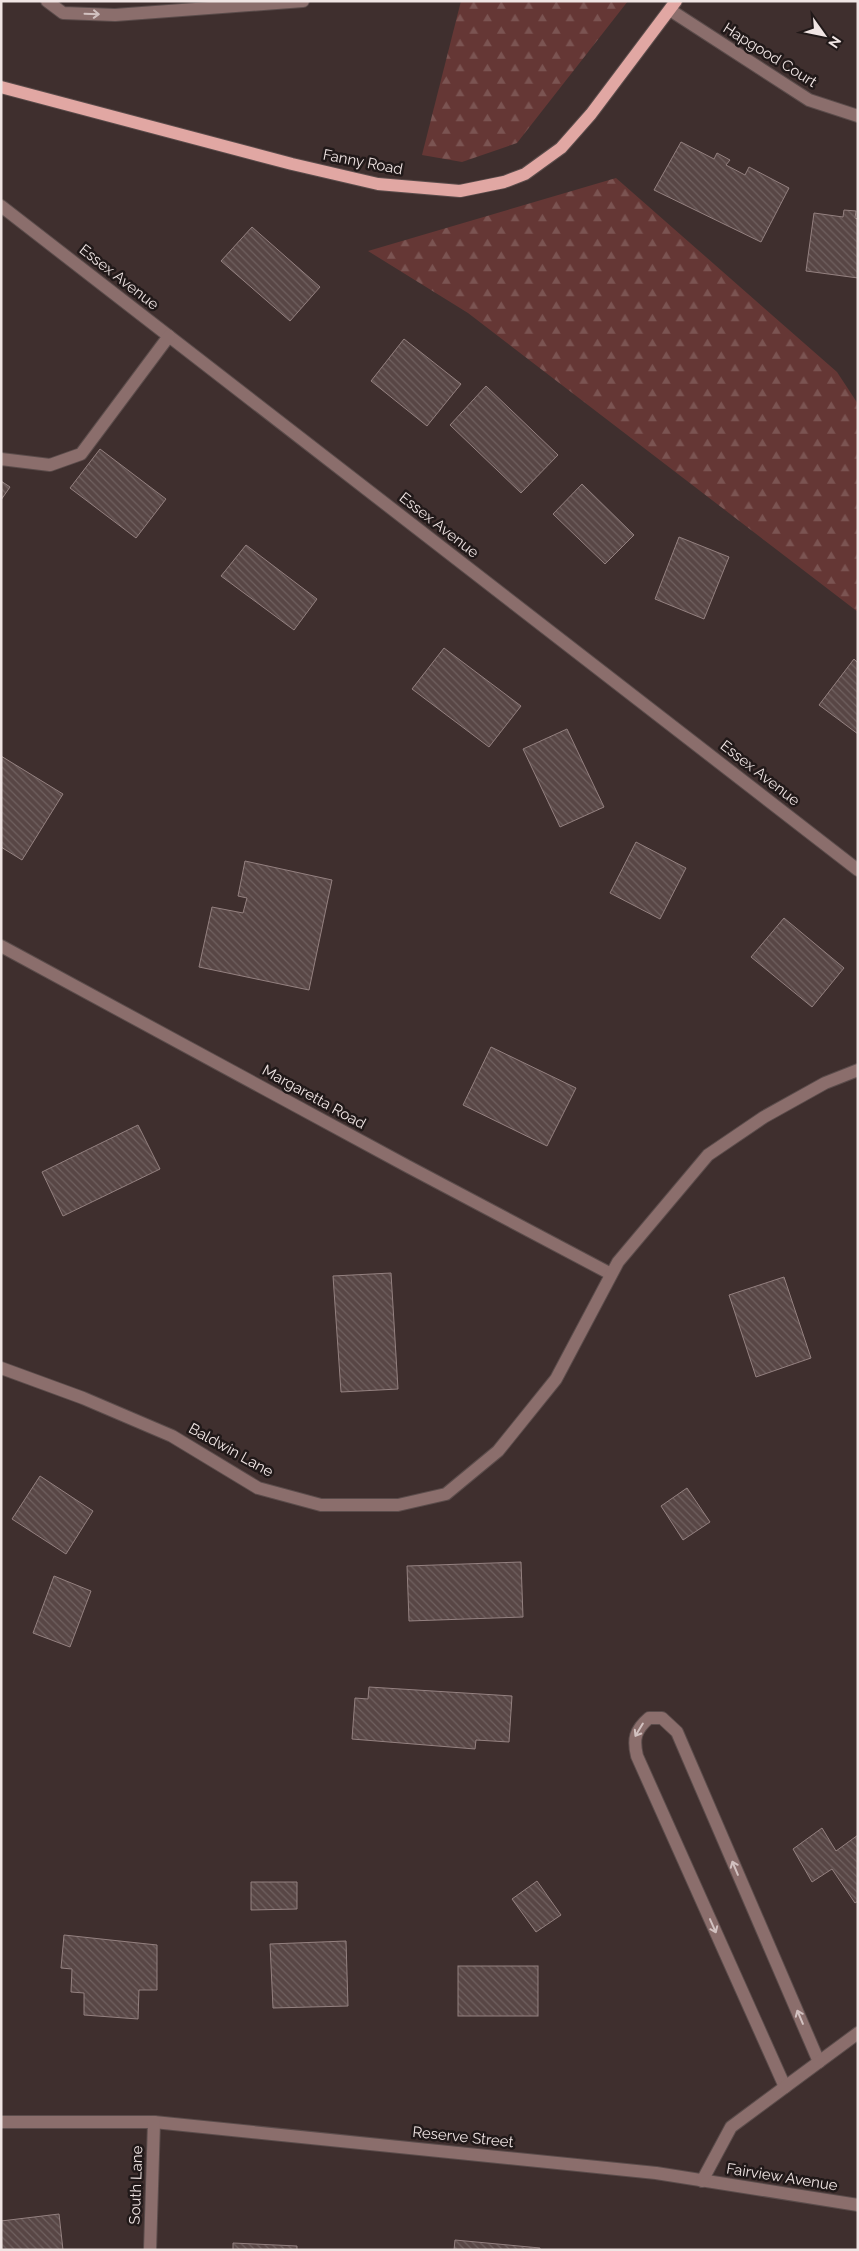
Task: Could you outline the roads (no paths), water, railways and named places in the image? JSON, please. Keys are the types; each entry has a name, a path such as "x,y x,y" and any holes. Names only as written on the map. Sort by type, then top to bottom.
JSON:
{"main road":[{"name":"Fanny Road","path":"1,87 292,164 378,184 460,191 504,182 531,170 561,148 591,114 673,6"}],"street":[{"path":"47,1 63,13 115,15 303,1"},
{"name":"Hapgood Court","path":"673,6 808,100 858,116"},
{"name":"Essex Avenue","path":"1,206 858,870"},
{"path":"1,459 50,465 81,454 169,336"},
{"name":"Margaretta Road","path":"1,946 75,984 407,1166 611,1274"},
{"name":"Baldwin Lane","path":"1,1368 83,1398 172,1436 258,1488 321,1505 398,1504 446,1494 498,1451 556,1379 618,1262 708,1155 764,1117 825,1083 858,1070"},
{"path":"785,2087 637,1756 633,1742 638,1728 649,1718 662,1718 676,1732 819,2062"},
{"path":"702,2181 731,2127 858,2034"},
{"name":"Reserve Street","path":"1,2122 154,2122 656,2173 702,2181"},
{"name":"South Lane","path":"150,2250 154,2122"},
{"name":"Fairview Avenue","path":"702,2181 858,2205"}]}
